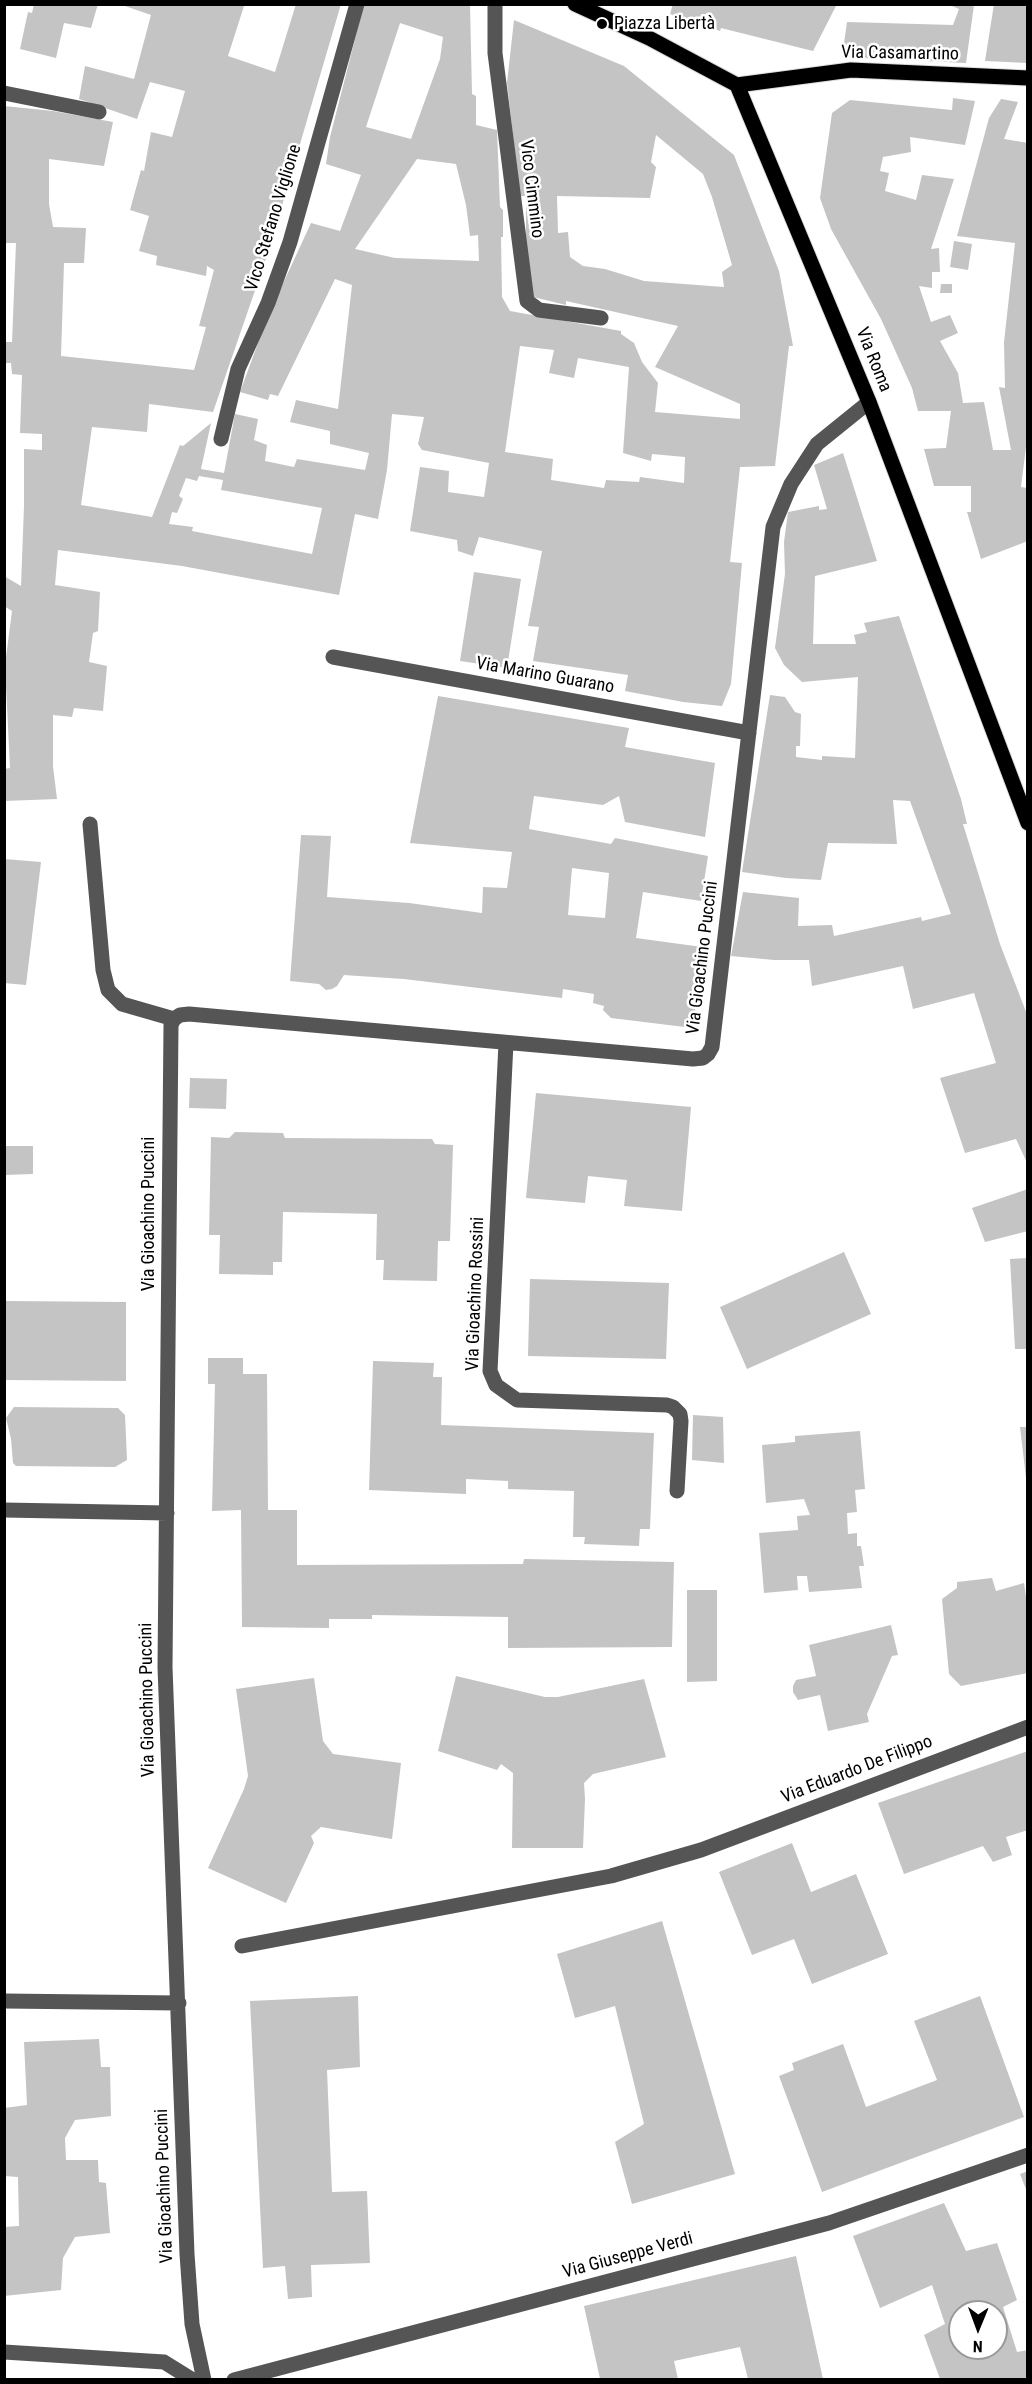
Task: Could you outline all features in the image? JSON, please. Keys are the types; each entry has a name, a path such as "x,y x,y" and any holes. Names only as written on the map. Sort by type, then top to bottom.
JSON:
{"main road":[{"path":"575,4 649,38 737,85"},
{"name":"Via Casamartino","path":"737,85 851,70 1028,78"},
{"name":"Via Roma","path":"737,85 869,402 1028,823"}],"street":[{"name":"Vico Stefano Viglione","path":"220,439 238,369 268,303 290,242 357,4"},
{"name":"Vico Cimmino","path":"495,4 495,53 526,301 539,310 601,318"},
{"path":"6,93 99,112"},
{"name":"Via Gioachino Puccini","path":"204,2379 192,2325 189,2285 165,1667 170,1034 174,1019 180,1015 189,1014 693,1059 703,1058 708,1054 712,1047 773,527 791,484 817,444 869,402"},
{"name":"Via Marino Guarano","path":"333,657 749,733"},
{"name":"Via Gioachino Puccini","path":"90,824 103,970 108,990 122,1004 174,1019"},
{"name":"Via Gioachino Rossini","path":"506,1042 490,1371 496,1385 517,1400 673,1407 680,1414 681,1421 677,1491"},
{"path":"4,1510 166,1514"},
{"name":"Via Eduardo De Filippo","path":"242,1946 611,1876 701,1850 1028,1727"},
{"path":"4,2001 179,2003"},
{"name":"Via Giuseppe Verdi","path":"234,2379 830,2223 1028,2155"},
{"path":"4,2352 164,2362 193,2379"}],"building":[{"path":"34,4 98,4 91,28 64,23 56,58 20,49 28,12 32,13"},
{"path":"119,4 244,6 228,56 275,72 296,4 341,4 269,250 213,412 149,404 147,432 92,427 81,505 152,517 180,445 183,446 211,423 201,469 224,473 235,414 258,419 254,440 267,445 265,461 294,467 297,459 365,470 369,453 330,444 330,431 290,422 296,400 338,409 352,285 335,279 278,396 270,394 268,400 240,392 268,316 311,223 340,231 361,175 326,164 330,137 364,4 470,4 472,94 476,96 476,125 497,130 500,207 503,210 502,297 510,311 621,331 621,334 634,343 642,362 658,383 655,412 740,419 740,404 655,367 678,326 566,301 566,305 529,296 520,242 526,234 526,196 520,196 507,83 514,20 624,66 734,155 779,271 793,346 789,346 775,466 740,467 730,562 742,563 731,684 722,706 683,702 625,691 628,675 533,661 539,627 528,626 542,551 479,537 473,556 458,551 457,540 410,531 420,467 449,471 448,492 484,497 489,463 422,450 418,444 424,417 392,414 387,470 378,519 355,514 339,595 182,566 58,550 55,585 100,592 98,631 93,633 89,662 107,666 103,711 74,708 72,717 53,715 53,766 57,799 4,801 4,769 10,768 5,665 12,611 4,606 4,576 21,586 24,449 42,450 42,434 20,433 22,375 12,374 11,363 5,363 5,342 12,342 16,243 4,243 4,106 53,111 113,122 104,166 49,159 49,204 53,227 86,228 84,263 64,263 61,356 194,370 206,327 199,326 214,270 207,266 206,276 156,265 157,256 139,251 149,216 130,210 141,170 144,171 151,132 172,137 185,91 150,82 137,119 79,99 85,66 134,79 151,15","holes":["400,23 443,37 440,59 411,139 366,127","656,135 703,174 732,265 722,272 724,287 644,281 605,269 583,266 570,257 568,232 558,233 557,196 650,198 656,167 651,162","417,159 456,164 466,205 470,236 478,235 479,261 395,258 355,249","520,346 554,350 549,373 574,378 578,358 629,367 623,453 651,461 652,454 685,457 684,483 640,477 639,482 606,480 604,488 551,480 553,459 505,452","199,476 223,480 221,490 322,508 312,554 192,531 193,527 169,524 172,512 177,513 183,499 179,496 186,478 197,481"]},
{"path":"673,4 837,4 813,51 721,28 720,31 670,14"},
{"path":"994,4 1028,4 1028,63 985,61"},
{"path":"950,5 974,5 966,63 842,57 847,22 953,25 959,9"},
{"path":"953,98 975,101 965,145 910,137 911,152 883,157 880,171 889,173 885,191 916,200 922,175 954,179 931,249 939,248 940,272 932,272 932,288 919,286 931,322 950,315 958,333 940,341 958,373 963,403 984,402 993,450 1011,450 999,387 1005,388 1004,342 1015,243 957,236 989,118 1001,99 1018,102 1004,139 1028,143 1028,431 1021,487 1028,488 1028,541 981,559 967,512 971,512 971,486 934,486 924,449 946,448 951,411 918,411 912,388 881,319 831,229 820,198 832,113 850,100 952,110"},
{"path":"954,241 972,244 968,270 950,267"},
{"path":"941,284 952,284 952,293 940,293"},
{"path":"843,453 877,561 815,576 813,644 856,644 854,635 867,632 864,623 899,616 961,799 967,824 963,824 1000,944 1028,1017 1028,1165 1016,1139 965,1153 940,1078 996,1063 974,993 913,1009 903,966 812,986 809,960 731,956 743,892 799,898 798,926 832,925 834,936 921,917 922,921 951,914 910,801 893,800 897,844 828,843 821,880 742,872 770,695 785,697 795,712 801,714 800,746 796,746 796,757 822,760 822,756 855,758 858,677 802,682 784,665 775,648 785,574 784,542 788,512 819,506 819,510 827,509 814,465"},
{"path":"474,572 521,579 507,668 460,661"},
{"path":"438,696 629,728 625,747 715,763 705,837 625,822 619,796 603,805 534,796 529,829 611,844 615,838 708,856 701,901 643,892 636,938 702,947 693,1028 611,1018 603,1010 604,1006 593,1003 594,994 563,989 562,998 404,979 344,975 337,986 326,990 319,984 290,981 301,835 331,836 327,897 409,903 482,913 483,887 507,888 512,852 410,843","holes":["572,868 609,873 605,918 568,915"]},
{"path":"4,859 41,862 26,985 4,983"},
{"path":"190,1078 227,1079 226,1109 189,1108"},
{"path":"536,1093 691,1107 682,1211 624,1206 627,1180 588,1176 585,1203 526,1198"},
{"path":"235,1132 283,1133 285,1138 432,1139 435,1144 453,1145 450,1241 438,1241 437,1281 383,1280 384,1260 376,1260 377,1214 283,1212 282,1262 273,1262 273,1275 219,1274 220,1235 209,1235 211,1137 229,1138"},
{"path":"4,1146 33,1146 33,1174 4,1175"},
{"path":"1028,1189 1028,1231 985,1242 972,1208"},
{"path":"844,1252 871,1314 747,1369 720,1307"},
{"path":"1028,1258 1028,1349 1015,1349 1010,1259"},
{"path":"530,1279 669,1283 666,1359 528,1356"},
{"path":"6,1301 126,1302 126,1381 5,1380"},
{"path":"208,1358 243,1358 243,1374 267,1374 268,1510 297,1510 297,1565 523,1564 524,1559 674,1562 672,1647 508,1648 508,1617 372,1615 372,1619 329,1619 329,1628 242,1627 241,1510 212,1511 215,1384 208,1384"},
{"path":"373,1361 434,1363 433,1377 442,1377 441,1425 654,1433 650,1529 640,1529 639,1546 584,1544 585,1537 573,1537 574,1491 508,1489 508,1481 466,1479 466,1494 369,1490"},
{"path":"14,1407 118,1408 125,1415 127,1460 115,1467 16,1466 13,1463 6,1418"},
{"path":"693,1415 723,1417 724,1463 692,1460"},
{"path":"1020,1427 1028,1427 1028,1478 1026,1478"},
{"path":"860,1431 865,1489 855,1490 857,1512 847,1513 848,1534 857,1533 857,1546 861,1546 864,1566 859,1566 862,1588 809,1592 807,1576 797,1576 798,1590 764,1593 759,1533 798,1530 797,1516 810,1515 804,1499 766,1503 762,1445 795,1442 795,1436"},
{"path":"992,1578 996,1591 1024,1583 1028,1612 1028,1673 961,1686 949,1674 942,1599 957,1588 957,1582"},
{"path":"687,1590 717,1590 717,1681 687,1682"},
{"path":"891,1625 898,1655 892,1656 867,1714 869,1722 828,1731 820,1695 798,1700 793,1692 796,1680 816,1676 809,1645"},
{"path":"456,1676 545,1697 558,1697 644,1679 666,1757 593,1774 584,1783 583,1848 512,1848 513,1773 501,1764 497,1770 438,1751"},
{"path":"314,1678 323,1741 333,1754 401,1763 392,1839 321,1827 311,1836 314,1843 286,1903 208,1868 248,1776 236,1689"},
{"path":"1028,1751 1028,1830 1006,1837 1012,1855 993,1862 983,1846 904,1874 878,1803"},
{"path":"792,1843 811,1892 856,1874 888,1954 812,1984 794,1939 752,1955 719,1872"},
{"path":"662,1921 735,2174 632,2204 615,2142 644,2124 615,2006 575,2018 557,1954"},
{"path":"358,1996 360,2067 327,2070 332,2192 367,2191 370,2263 311,2265 312,2297 288,2299 285,2266 263,2268 250,2001"},
{"path":"980,1996 1024,2117 822,2192 779,2076 794,2070 792,2063 843,2044 866,2107 937,2080 914,2021"},
{"path":"99,2039 101,2067 110,2067 111,2116 75,2120 65,2138 66,2160 98,2160 99,2182 106,2183 110,2233 75,2237 63,2258 61,2290 4,2296 4,2227 19,2226 18,2177 4,2176 4,2108 27,2105 24,2042"},
{"path":"1028,2171 1028,2192 1027,2192 1020,2174"},
{"path":"944,2203 966,2251 997,2243 1017,2300 1008,2304 1008,2300 948,2300 948,2360 1008,2360 1008,2323 1017,2352 1028,2350 1028,2379 940,2379 924,2335 945,2324 932,2285 880,2308 853,2236"},
{"path":"796,2256 823,2379 748,2379 740,2347 674,2361 678,2379 600,2379 584,2306"}],"place":[{"name":"Piazza Libertà","path":"602,24"}]}
